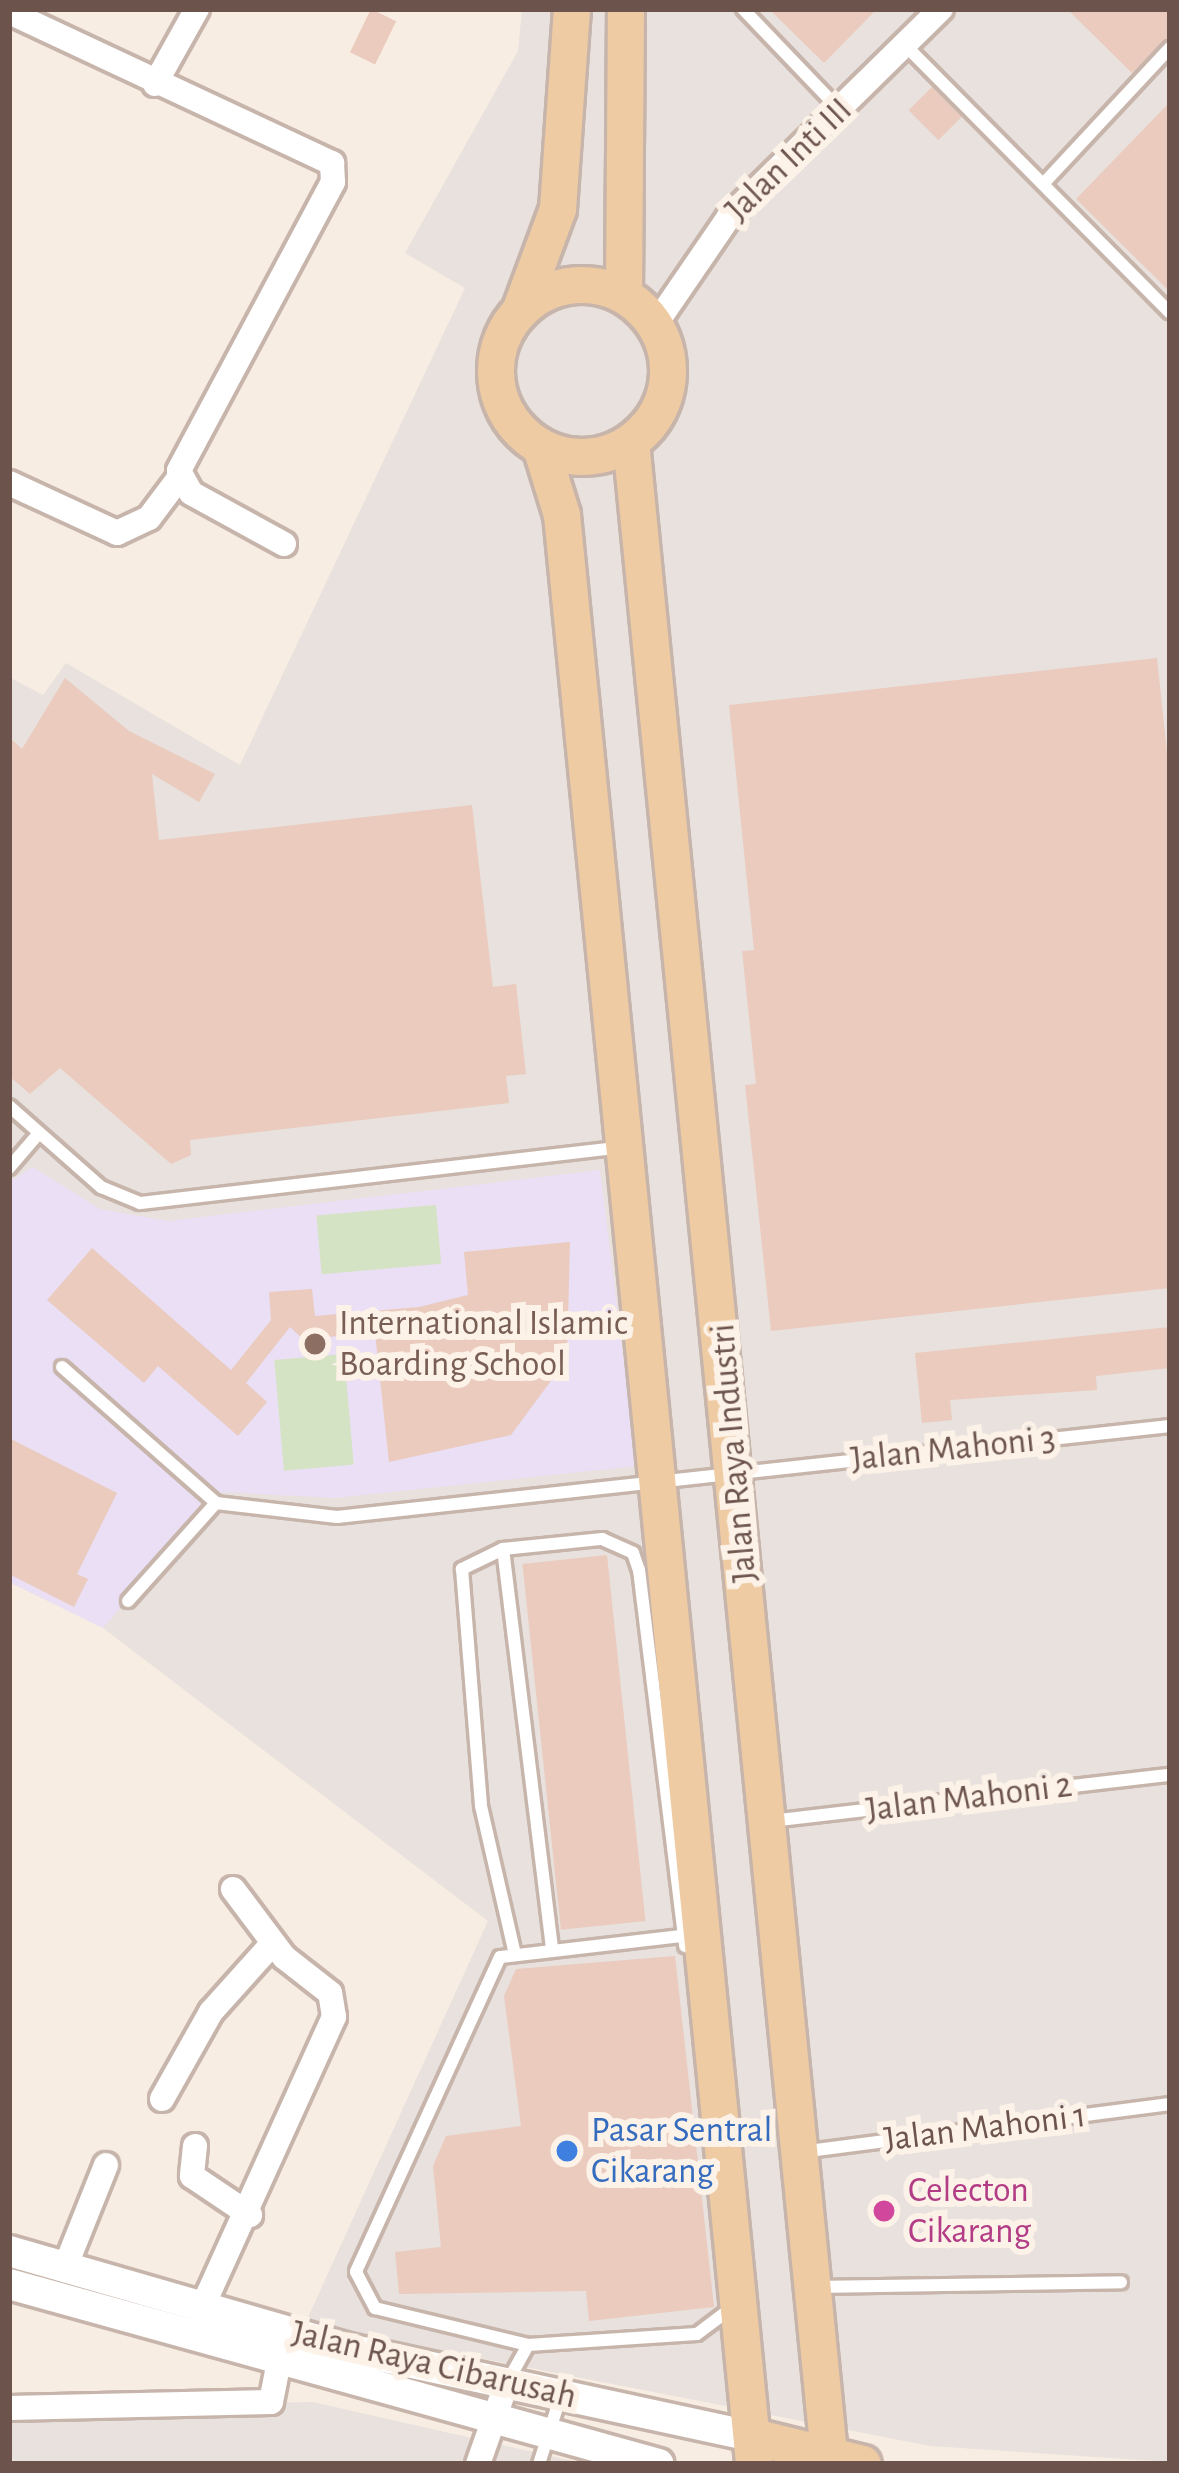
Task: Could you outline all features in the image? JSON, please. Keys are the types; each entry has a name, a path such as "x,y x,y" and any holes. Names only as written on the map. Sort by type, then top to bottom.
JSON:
{"main road":[{"path":"572,9 558,209 497,385 541,447 562,515 658,1481 693,1935 754,2451"},
{"path":"625,292 626,9"},
{"path":"519,312 564,286 625,292 655,325 665,388 631,442 571,457 541,447"},
{"name":"Jalan Raya Industri","path":"631,442 736,1475 812,2288 841,2462"},
{"name":"Jalan Raya Cibarusah","path":"754,2451 841,2462"}],"street":[{"path":"155,84 196,9"},
{"name":"Jalan Inti III","path":"655,325 703,246 941,9"},
{"path":"9,12 155,84 278,132 335,173 178,478 149,518 116,533 9,483"},
{"path":"178,478 284,544"},
{"path":"201,2310 250,2215 334,2017 330,1993 272,1944 233,1889"},
{"path":"162,2099 211,2012 272,1944"},
{"path":"195,2146 197,2183 250,2215"},
{"path":"64,2270 106,2165"},
{"name":"Jalan Raya Cibarusah","path":"9,2251 201,2310 561,2394 754,2451"},
{"name":"Jalan Raya Cibarusah","path":"9,2284 278,2366 491,2421 544,2449 659,2464"},
{"path":"9,2408 271,2402 278,2366"},
{"path":"478,2464 507,2382"}],"lane":[{"path":"743,9 841,110"},
{"path":"906,46 1170,314"},
{"path":"1044,182 1170,48"},
{"path":"9,1106 101,1186 140,1203 625,1147"},
{"path":"9,1168 39,1133"},
{"path":"62,1367 216,1503 128,1601"},
{"name":"Jalan Mahoni 3","path":"216,1503 367,1517 1170,1426"},
{"path":"514,1950 481,1805 462,1569 502,1549 602,1538 633,1553 693,1935 724,2320 697,2334 527,2345 375,2308 356,2272 488,1972 514,1950 693,1935"},
{"path":"502,1549 552,1948"},
{"name":"Jalan Mahoni 2","path":"769,1821 1170,1775"},
{"name":"Jalan Mahoni 1","path":"800,2152 1170,2104"},
{"path":"812,2288 1121,2282"},
{"path":"507,2382 527,2345"},
{"path":"544,2449 561,2394"}],"shaded area":[{"path":"522,9 1170,9 1170,2462 930,2446 305,2324 488,1921 103,1628 9,1582 9,677 43,695 66,663 240,765 465,288 405,253 518,51"},
{"name":"International Islamic Boarding School","path":"33,1167 100,1209 168,1221 600,1170 637,1466 335,1498 222,1492 103,1628 9,1582 9,1182"},
{"path":"313,2402 586,2464 9,2464 9,2408"}],"green space":[{"path":"436,1205 441,1264 322,1274 316,1215"},
{"path":"344,1354 354,1465 284,1471 274,1360"}],"building":[{"path":"371,9 396,21 375,64 350,52"},
{"path":"769,9 877,9 824,63"},
{"path":"1067,9 1170,9 1170,38 1132,73"},
{"path":"932,87 962,117 938,140 909,110"},
{"path":"1170,102 1170,292 1076,199"},
{"path":"1157,658 1170,781 1170,1288 771,1331 745,1085 756,1084 742,951 754,950 729,705"},
{"path":"65,678 129,731 215,774 199,802 152,774 159,840 472,805 493,987 516,984 526,1074 506,1076 509,1103 190,1140 191,1155 171,1164 60,1068 30,1094 9,1076 9,737 22,749"},
{"path":"570,1242 567,1359 511,1435 389,1462 375,1333 303,1339 290,1327 246,1383 267,1402 238,1436 158,1366 144,1383 47,1300 92,1248 231,1370 271,1320 269,1292 312,1289 315,1316 419,1307 468,1295 464,1252"},
{"path":"1170,1327 1170,1368 1096,1376 1097,1390 950,1400 952,1420 922,1423 915,1353"},
{"path":"9,1438 117,1493 77,1574 88,1579 74,1607 9,1574"},
{"path":"607,1555 645,1921 561,1930 522,1564"},
{"name":"Pasar Sentral Cikarang","path":"675,1956 714,2307 589,2321 586,2291 399,2294 395,2252 441,2247 433,2166 446,2136 521,2126 504,1996 516,1969"}],"place":[{"name":"International Islamic Boarding School","path":"315,1344"},
{"name":"Pasar Sentral Cikarang","path":"567,2151"},
{"name":"Celecton Cikarang","path":"884,2211"}]}
